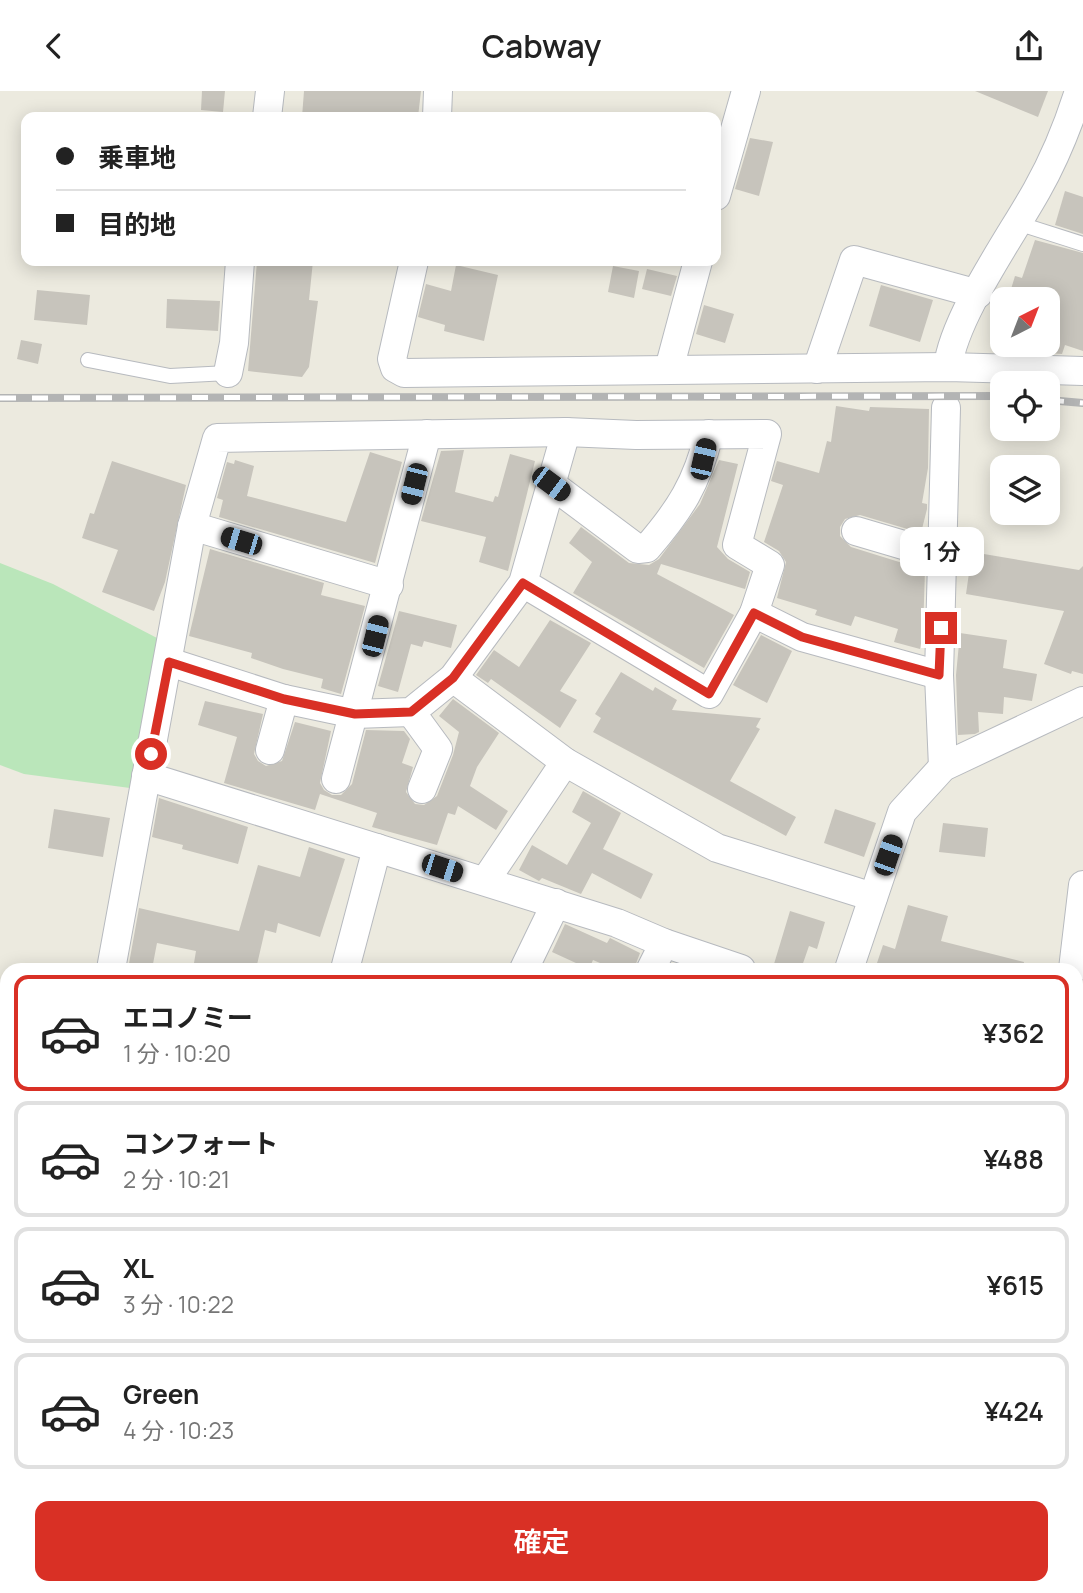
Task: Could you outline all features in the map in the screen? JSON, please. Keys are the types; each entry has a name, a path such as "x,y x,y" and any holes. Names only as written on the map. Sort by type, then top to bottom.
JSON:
{"street":[{"path":"268,112 270,91"},
{"path":"437,112 438,91"},
{"path":"721,178 746,91"},
{"path":"948,367 950,350 978,294 1066,134 1079,91"},
{"path":"817,369 853,260 978,294"},
{"path":"228,373 234,343 240,266"},
{"path":"413,266 391,359 395,368 404,373 948,367 1083,371"},
{"path":"668,369 697,266"},
{"path":"943,767 939,675 946,408"},
{"path":"169,662 284,699 355,714 411,712 453,678 523,583 566,432"},
{"path":"112,963 192,526 217,438 566,432 767,434 737,545 770,565 754,613 709,694 523,583"},
{"path":"336,779 427,434"},
{"path":"551,484 638,549 647,548 676,515 693,486 709,434"},
{"path":"192,526 389,585"},
{"path":"856,531 944,557"},
{"path":"754,613 802,637 939,675"},
{"path":"453,678 565,762 717,848 873,897"},
{"path":"270,750 284,699"},
{"path":"851,963 902,812 943,767 1083,701"},
{"path":"411,712 438,749 422,789"},
{"path":"485,881 565,762"},
{"path":"146,776 556,903 723,963"},
{"path":"347,963 377,848"},
{"path":"1074,963 1083,893"},
{"path":"527,963 556,903"},
{"path":"654,963 664,943"}],"lane":[{"path":"1017,223 1083,244"},
{"path":"88,360 170,376 228,373"}],"green space":[{"path":"0,563 53,584 157,638 130,788 24,774 0,765"}],"building":[{"path":"202,91 225,91 223,112 201,110"},
{"path":"304,91 421,91 419,112 302,112"},
{"path":"975,91 1048,91 1038,117"},
{"path":"750,138 773,142 759,196 735,189"},
{"path":"1065,191 1083,197 1083,234 1055,225"},
{"path":"1035,240 1083,253 1083,351 1065,345 1060,354 1060,287 1012,287 1015,276 1022,278"},
{"path":"257,266 312,266 309,300 318,301 309,367 302,377 248,371"},
{"path":"456,266 498,275 484,341 444,331 445,325 418,317 426,284 451,291"},
{"path":"613,266 639,271 634,298 608,292"},
{"path":"647,269 677,276 671,296 642,289"},
{"path":"881,285 933,300 920,342 869,326"},
{"path":"37,290 90,295 87,325 34,320"},
{"path":"167,299 220,301 218,331 166,328"},
{"path":"704,305 734,314 725,343 696,334"},
{"path":"21,340 42,344 38,364 17,359"},
{"path":"836,406 869,411 870,407 929,409 928,468 922,503 927,504 927,509 921,533 860,515 845,519 840,527 840,536 851,547 925,570 920,649 894,642 898,629 855,616 851,626 815,615 817,610 777,598 786,562 779,551 764,542 783,485 771,481 777,461 819,473 827,441 831,442"},
{"path":"464,450 455,492 493,502 495,496 498,497 510,454 535,461 508,571 479,562 486,537 421,521 441,451"},
{"path":"370,452 402,462 375,563 219,517 223,500 217,498 227,462 234,464 235,460 254,466 247,496 346,522"},
{"path":"719,460 738,464 717,547 728,559 750,572 745,589 661,564 657,574 734,615 704,668 573,593 592,562 569,543 581,527 629,563 649,565 659,559 700,504"},
{"path":"112,461 186,485 165,582 154,611 102,592 118,550 82,538 90,513 94,514"},
{"path":"210,549 324,583 321,595 365,606 341,694 321,688 323,679 251,658 252,653 189,636"},
{"path":"972,552 1079,570 1083,566 1083,674 1072,671 1071,674 1044,664 1064,611 966,594"},
{"path":"399,611 457,625 451,648 424,641 422,647 411,644 398,692 378,686"},
{"path":"550,620 591,643 560,691 577,700 560,728 491,679 488,683 476,675 494,650 519,667"},
{"path":"960,633 1007,640 1003,668 1037,674 1032,701 1004,697 1003,714 978,712 979,732 975,734 958,735 956,675"},
{"path":"761,635 792,651 767,703 733,685"},
{"path":"621,672 653,691 655,687 677,700 672,710 761,718 756,727 760,729 730,781 796,817 786,836 593,732 601,718 595,714"},
{"path":"453,699 499,733 477,767 470,786 508,811 496,830 458,806 455,815 448,813 437,845 372,827 377,813 320,794 315,810 224,783 237,737 198,725 205,701 263,714 254,754 258,761 266,766 282,761 295,722 331,731 320,783 324,790 332,795 341,795 352,784 366,730 404,731 410,739 402,763 413,767 406,792 415,804 424,805 437,796 453,755 459,732 439,716"},
{"path":"583,791 621,813 603,849 653,874 641,899 592,873 581,894 542,878 539,881 519,870 532,845 567,865 591,823 572,812"},
{"path":"159,798 248,827 238,864 182,849 183,845 152,837"},
{"path":"54,809 110,818 103,857 48,848"},
{"path":"835,809 876,823 864,857 824,843"},
{"path":"943,823 988,828 985,857 939,852"},
{"path":"309,847 345,859 320,937 278,923 276,933 265,930 257,963 194,963 196,951 157,943 153,963 129,963 139,908 239,931 258,865 300,877"},
{"path":"908,905 948,916 941,941 1024,962 877,963 883,945 895,949"},
{"path":"790,911 825,922 817,949 809,946 803,963 774,963"},
{"path":"565,924 607,943 610,938 640,953 636,963 600,963 593,960 592,963 576,963 552,952"}],"railway":[{"path":"0,398 990,396"},
{"path":"1060,401 1083,403"}],"route":[{"path":"151,754 169,662 284,699 355,714 411,712 453,678 523,583 709,694 754,613 802,637 870,653 939,675 941,628"}]}
